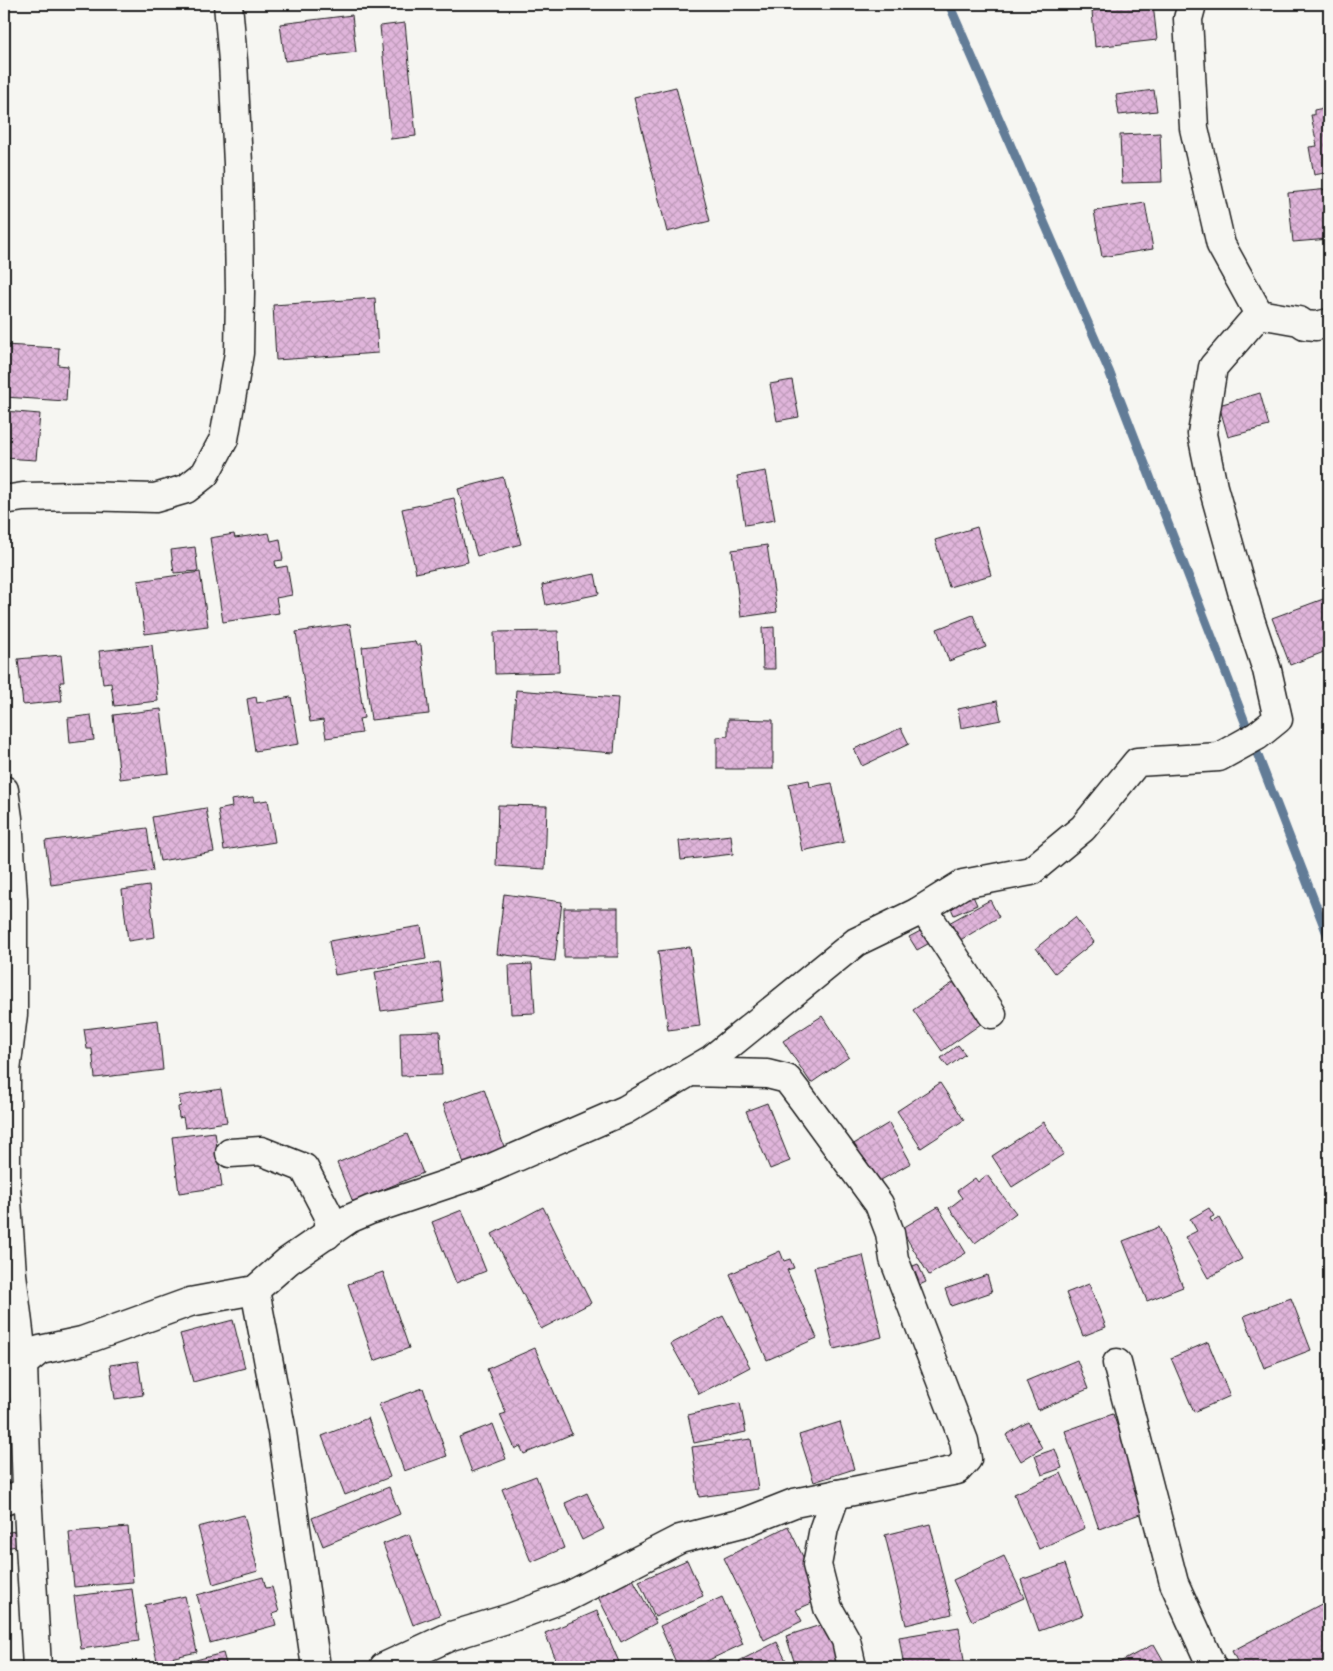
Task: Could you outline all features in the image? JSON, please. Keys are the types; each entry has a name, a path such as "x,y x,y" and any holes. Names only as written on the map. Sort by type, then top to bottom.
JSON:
{"street":[{"path":"4,500 23,497 70,496 155,498 186,489 205,474 224,439 239,354 240,292 238,164 228,4"},
{"path":"1192,4 1188,19 1194,128 1221,245 1259,314"},
{"path":"1259,314 1299,321 1305,325 1316,326 1329,323"},
{"path":"23,1364 40,1350 82,1341 190,1302 255,1290 288,1261 349,1220 370,1210 480,1173 625,1110 712,1059 856,942 918,912 962,884 1031,871 1083,828 1137,762 1219,757 1257,736 1278,719 1267,670 1249,616 1213,487 1202,434 1213,367 1259,314"},
{"path":"4,790 8,818 13,900 6,1071 5,1186 12,1274 23,1364 15,1496 37,1667"},
{"path":"918,912 924,913 930,919 992,1014"},
{"path":"388,1667 451,1636 510,1618 567,1597 680,1539 746,1522 794,1503 957,1470 967,1459 964,1441 894,1259 890,1233 879,1204 804,1100 787,1080 767,1074 691,1072"},
{"path":"230,1153 261,1151 304,1168 329,1216 327,1235"},
{"path":"255,1290 282,1432 316,1667"},
{"path":"1117,1363 1174,1584 1212,1667"},
{"path":"836,1494 824,1528 817,1565 828,1608 846,1640 852,1667"}],"building":[{"path":"1107,4 1153,4 1157,40 1095,47 1092,11 1108,9"},
{"path":"352,15 356,52 285,61 280,24"},
{"path":"405,23 416,136 391,139 380,26"},
{"path":"676,87 710,221 667,232 634,97"},
{"path":"1154,90 1157,111 1119,115 1116,95"},
{"path":"1329,107 1329,172 1314,175 1309,147 1317,146 1311,115 1314,115 1314,110"},
{"path":"1160,133 1162,182 1122,183 1120,135"},
{"path":"1329,189 1329,239 1293,242 1288,193"},
{"path":"1145,203 1153,249 1102,257 1094,211"},
{"path":"375,298 378,353 276,360 273,305"},
{"path":"4,345 59,348 58,365 68,366 66,401 4,397"},
{"path":"792,380 799,417 777,421 770,384"},
{"path":"1260,393 1269,426 1228,437 1219,405"},
{"path":"4,411 40,414 36,460 4,458"},
{"path":"766,471 775,520 745,525 737,476"},
{"path":"503,477 521,544 477,556 458,489"},
{"path":"454,498 468,562 416,573 402,509"},
{"path":"977,527 991,575 949,587 935,540"},
{"path":"269,533 271,541 280,539 283,560 275,561 276,568 287,566 292,595 276,598 279,613 223,622 210,538 234,534 235,538"},
{"path":"767,545 777,612 741,617 732,550"},
{"path":"195,547 198,571 174,573 171,550"},
{"path":"200,572 208,626 145,634 138,581"},
{"path":"595,574 599,594 546,605 542,585"},
{"path":"1326,598 1329,607 1329,650 1290,665 1272,618"},
{"path":"973,615 986,647 949,661 937,629"},
{"path":"350,624 364,718 359,719 362,733 326,738 323,720 310,722 296,632"},
{"path":"774,627 775,669 763,669 762,628"},
{"path":"558,631 559,672 495,674 494,632"},
{"path":"415,641 416,645 421,645 429,714 371,720 362,647"},
{"path":"152,645 158,701 114,706 111,683 103,684 99,651"},
{"path":"61,655 64,682 60,682 62,701 23,705 18,659"},
{"path":"516,690 618,698 614,753 512,745"},
{"path":"256,697 257,703 291,697 299,744 255,751 247,699"},
{"path":"997,701 1001,720 961,728 958,709"},
{"path":"161,709 169,773 120,779 113,715"},
{"path":"91,715 94,740 70,743 68,718"},
{"path":"728,719 773,720 773,769 717,769 717,737 728,736"},
{"path":"901,728 909,744 862,766 854,749"},
{"path":"809,780 810,787 832,783 844,842 802,851 789,784"},
{"path":"253,797 254,802 268,800 275,842 224,850 218,810 232,807 231,800"},
{"path":"498,805 547,806 545,869 496,866"},
{"path":"206,808 214,852 160,861 152,817"},
{"path":"147,828 153,871 51,885 45,841"},
{"path":"731,835 733,854 681,860 679,841"},
{"path":"149,886 155,937 128,941 122,890"},
{"path":"504,894 562,902 555,961 497,954"},
{"path":"973,896 977,905 954,915 950,906"},
{"path":"990,900 999,917 957,942 947,924"},
{"path":"564,908 618,908 618,957 564,957"},
{"path":"1075,917 1094,942 1055,973 1036,948"},
{"path":"421,926 426,959 335,975 329,941"},
{"path":"930,926 937,939 917,950 909,937"},
{"path":"690,947 700,1026 668,1030 658,951"},
{"path":"439,962 444,1002 381,1011 375,972"},
{"path":"532,964 535,1013 511,1014 509,965"},
{"path":"963,976 991,1017 942,1051 913,1010"},
{"path":"822,1016 849,1057 811,1083 783,1041"},
{"path":"158,1020 163,1070 95,1078 92,1049 87,1049 84,1029"},
{"path":"440,1031 442,1075 401,1076 400,1032"},
{"path":"958,1045 965,1054 948,1067 941,1058"},
{"path":"940,1083 964,1120 921,1148 897,1111"},
{"path":"221,1089 227,1122 185,1128 183,1117 179,1118 178,1107 181,1106 179,1096"},
{"path":"484,1089 508,1158 467,1172 443,1104"},
{"path":"767,1103 790,1161 770,1169 746,1111"},
{"path":"1044,1122 1064,1154 1012,1187 992,1156"},
{"path":"889,1123 911,1163 874,1184 852,1145"},
{"path":"215,1132 222,1187 179,1193 172,1137"},
{"path":"407,1134 423,1173 353,1202 337,1163"},
{"path":"987,1175 1016,1213 975,1243 949,1208 962,1198 957,1191 975,1178 978,1182"},
{"path":"543,1207 591,1303 541,1329 492,1234"},
{"path":"938,1207 966,1253 929,1275 901,1229"},
{"path":"1209,1208 1214,1216 1210,1218 1212,1222 1219,1218 1242,1259 1208,1278 1185,1237 1197,1231 1190,1219"},
{"path":"462,1210 486,1271 456,1283 432,1222"},
{"path":"1159,1227 1183,1287 1147,1301 1123,1241"},
{"path":"780,1251 784,1261 790,1259 794,1268 787,1270 817,1338 767,1360 730,1274"},
{"path":"863,1255 882,1337 834,1349 814,1267"},
{"path":"918,1264 926,1282 913,1288 905,1269"},
{"path":"383,1272 409,1348 374,1361 348,1284"},
{"path":"987,1275 992,1292 951,1306 945,1289"},
{"path":"1089,1284 1106,1327 1083,1336 1066,1293"},
{"path":"1291,1298 1311,1350 1264,1368 1244,1316"},
{"path":"723,1316 750,1367 699,1394 671,1344"},
{"path":"233,1320 245,1368 193,1382 180,1334"},
{"path":"1208,1342 1230,1396 1194,1412 1171,1358"},
{"path":"535,1348 572,1434 524,1454 520,1446 515,1449 500,1415 506,1413 487,1369"},
{"path":"1077,1360 1088,1389 1038,1410 1026,1381"},
{"path":"138,1361 143,1395 115,1399 110,1365"},
{"path":"423,1388 447,1456 404,1471 379,1404"},
{"path":"740,1403 746,1432 694,1443 688,1415"},
{"path":"1113,1414 1148,1511 1099,1529 1065,1431"},
{"path":"368,1418 390,1477 345,1495 322,1436"},
{"path":"840,1422 854,1469 814,1482 799,1435"},
{"path":"1028,1422 1042,1448 1021,1461 1006,1435"},
{"path":"493,1424 506,1459 472,1472 459,1437"},
{"path":"751,1439 758,1489 699,1497 692,1447"},
{"path":"1055,1449 1062,1468 1042,1475 1035,1456"},
{"path":"1061,1473 1085,1528 1039,1549 1014,1494"},
{"path":"536,1476 564,1548 531,1562 502,1489"},
{"path":"389,1487 400,1514 323,1546 312,1518"},
{"path":"587,1493 604,1529 582,1540 565,1503"},
{"path":"244,1515 258,1571 213,1584 198,1527"},
{"path":"930,1524 952,1614 906,1625 885,1535"},
{"path":"788,1526 823,1598 796,1610 802,1621 764,1640 724,1558"},
{"path":"128,1527 133,1582 74,1587 69,1532"},
{"path":"15,1531 17,1546 4,1548 4,1533"},
{"path":"409,1534 440,1615 413,1625 383,1544"},
{"path":"1004,1556 1024,1598 972,1621 953,1580"},
{"path":"687,1560 703,1596 655,1617 639,1581"},
{"path":"1065,1564 1083,1615 1039,1631 1021,1580"},
{"path":"263,1577 266,1588 272,1587 279,1612 273,1614 276,1625 210,1643 197,1595"},
{"path":"633,1579 656,1623 621,1642 598,1597"},
{"path":"132,1589 139,1641 81,1649 74,1596"},
{"path":"185,1596 197,1652 157,1661 145,1605"},
{"path":"722,1597 743,1644 694,1667 678,1667 660,1626"},
{"path":"1329,1600 1329,1667 1240,1667 1232,1651"},
{"path":"597,1611 619,1662 607,1667 559,1667 545,1633"},
{"path":"830,1622 844,1667 796,1667 786,1636"},
{"path":"959,1627 965,1667 904,1667 899,1637"},
{"path":"777,1642 789,1667 742,1667 739,1661"},
{"path":"1154,1644 1167,1667 1111,1667"},
{"path":"223,1653 227,1667 180,1667 180,1664"}],"waterway":[{"path":"949,4 1109,371 1329,939"}]}
